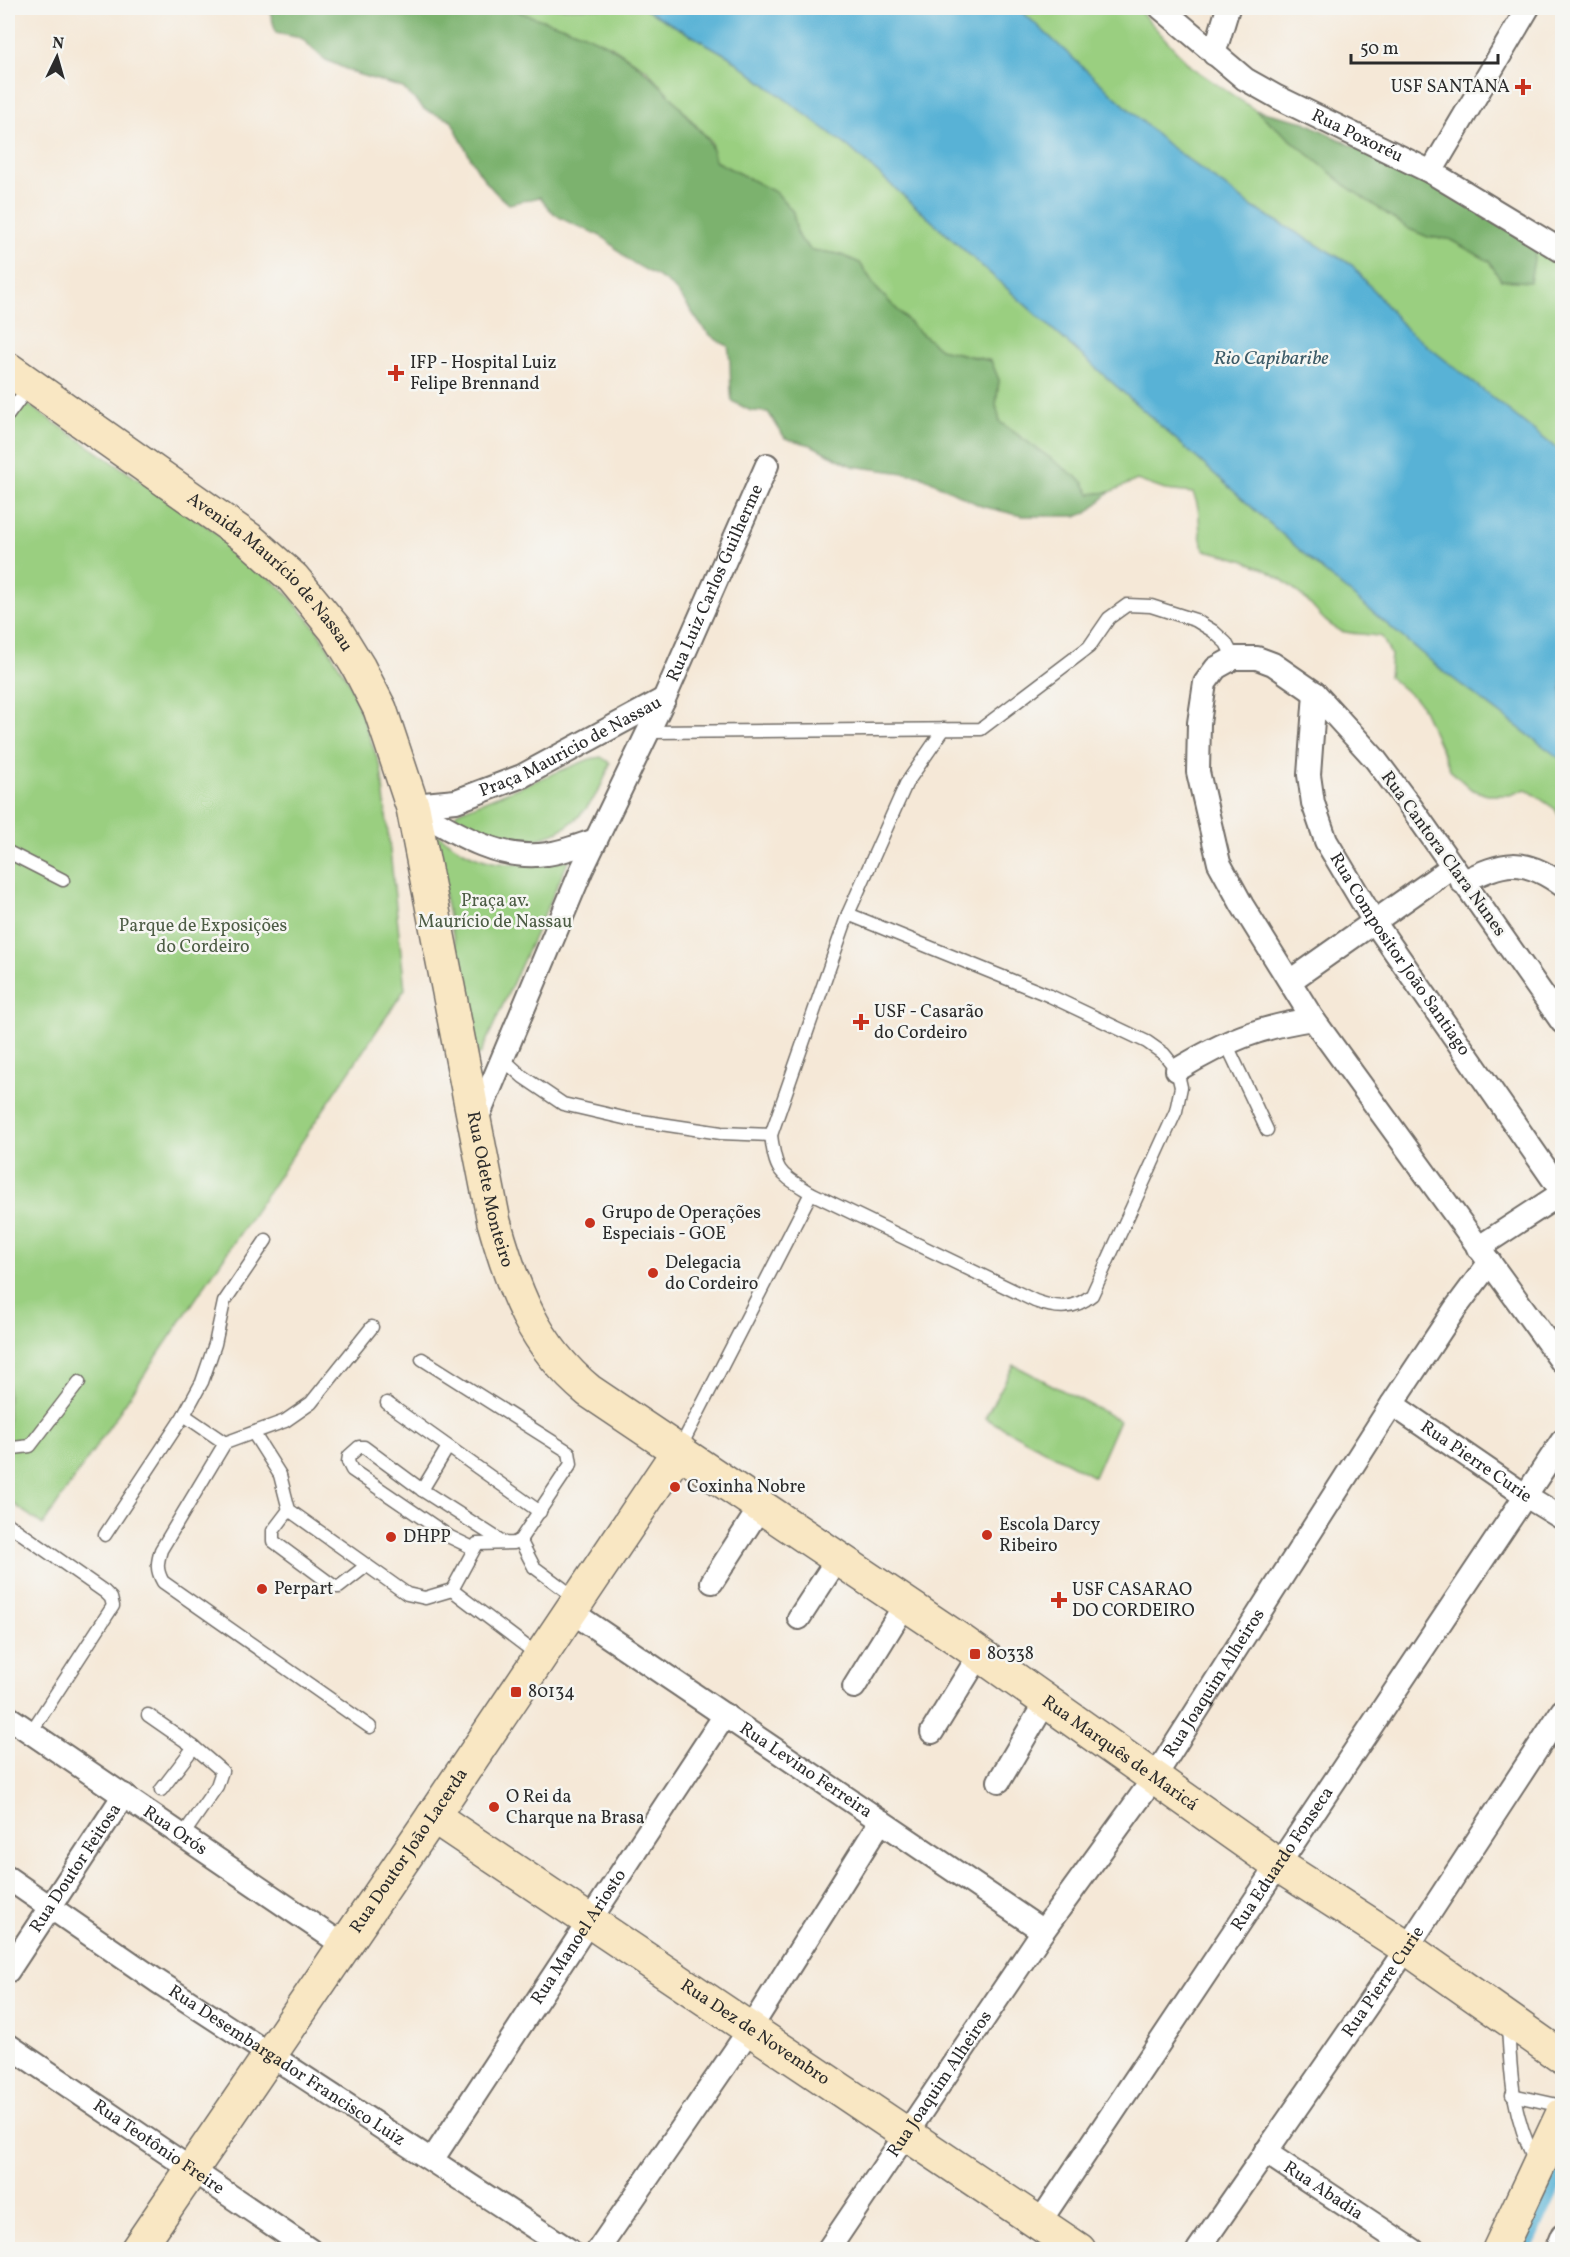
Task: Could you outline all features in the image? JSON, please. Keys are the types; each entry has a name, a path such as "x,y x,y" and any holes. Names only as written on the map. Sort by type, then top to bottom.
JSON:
{"main road":[{"name":"Avenida Maurício de Nassau","path":"19,377 249,539 293,578 335,630 359,668 380,709 413,807 423,858"},
{"name":"Rua Odete Monteiro","path":"423,858 494,1222 507,1268 525,1311 549,1352 564,1370 589,1391 679,1450"},
{"name":"Rua Marquês de Maricá","path":"679,1450 980,1654 1278,1865 1407,1948 1563,2056"},
{"name":"Rua Doutor João Lacerda","path":"136,2250 433,1816 538,1656 679,1450"},
{"name":"Rua Dez de Novembro","path":"433,1816 1079,2250"},
{"path":"1499,2250 1563,2115"}],"street":[{"path":"1214,54 1228,8"},
{"path":"1431,172 1528,8"},
{"name":"Rua Poxoréu","path":"1172,10 1214,54 1245,79 1431,172 1563,251"},
{"name":"Rua Luiz Carlos Guilherme","path":"664,699 767,465"},
{"path":"1234,658 1216,668 1205,682 1199,723 1198,772 1219,863 1242,905 1313,1019 1563,1362"},
{"name":"Rua Cantora Clara Nunes","path":"1234,658 1257,658 1274,664 1315,693 1375,759 1563,1022"},
{"name":"Rua Compositor João Santiago","path":"1315,693 1309,775 1313,803 1326,841 1375,923 1563,1192"},
{"name":"Praça Mauricio de Nassau","path":"413,807 456,801 522,776 664,699"},
{"name":"Praça Mauricio de Nassau","path":"596,840 664,699"},
{"path":"413,807 469,841 504,852 545,855 596,840"},
{"path":"474,1126 596,840"},
{"path":"1290,981 1375,923 1457,874 1503,864 1523,866 1544,872 1563,885"},
{"path":"1178,1070 1226,1043 1272,1025 1313,1019"},
{"path":"1484,1255 1563,1192"},
{"name":"Rua Joaquim Alheiros","path":"828,2250 1043,1931 1154,1778 1455,1309 1484,1255"},
{"name":"Rua Pierre Curie","path":"1392,1404 1526,1496 1563,1518"},
{"name":"Rua Eduardo Fonseca","path":"1039,2223 1563,1442"},
{"path":"712,1582 762,1506"},
{"path":"799,1618 838,1558"},
{"path":"854,1687 906,1603"},
{"name":"Rua Levino Ferreira","path":"573,1605 725,1715 1043,1931"},
{"path":"932,1732 980,1654"},
{"path":"999,1781 1046,1701"},
{"name":"Rua Pierre Curie","path":"1198,2250 1407,1948 1563,1711"},
{"name":"Rua Manoel Ariosto","path":"432,2160 591,1922 725,1715"},
{"name":"Rua Orós","path":"8,1717 343,1945"},
{"name":"Rua Doutor Feitosa","path":"8,1971 124,1795"},
{"path":"598,2250 750,2029 881,1821"},
{"name":"Rua Desembargador Francisco Luiz","path":"8,1878 270,2055 569,2250"},
{"name":"Rua Teotônio Freire","path":"8,2044 310,2250"},
{"name":"Rua Abadia","path":"1265,2152 1413,2250"},
{"path":"1556,2250 1563,2235"}],"lane":[{"path":"8,415 19,377"},
{"path":"648,732 981,729 1089,647 1108,618 1127,605 1151,606 1195,620 1213,631 1226,644 1234,658"},
{"path":"848,914 1050,996 1136,1037 1164,1054 1178,1070 1181,1088 1176,1111 1092,1295 1071,1308 1052,1307 1035,1301 811,1193 782,1175 774,1162 771,1135 848,914 906,784 944,729"},
{"path":"9,855 63,879"},
{"path":"1226,1043 1267,1130"},
{"path":"503,1059 563,1104 628,1119 721,1133 771,1135"},
{"path":"679,1450 811,1193"},
{"path":"105,1535 184,1415 201,1382 215,1344 224,1302 266,1240"},
{"path":"370,1727 163,1582 157,1572 161,1550 225,1443 285,1421 311,1403 372,1327"},
{"path":"254,1434 280,1475 289,1510 407,1594 425,1598 452,1590 473,1548 480,1542 503,1543 520,1540 571,1464 569,1452 422,1359"},
{"path":"8,1445 13,1448 30,1446 79,1382"},
{"path":"387,1403 540,1512"},
{"path":"184,1415 225,1443"},
{"path":"473,1548 450,1537 352,1470 348,1462 349,1456 359,1447 364,1447 422,1490 503,1543"},
{"path":"422,1490 448,1447"},
{"path":"289,1510 273,1531 273,1541 335,1587 339,1587 366,1566"},
{"path":"8,1524 105,1592 111,1598 113,1606 31,1732"},
{"path":"520,1540 534,1567 573,1605"},
{"path":"452,1590 538,1656"},
{"path":"148,1715 194,1747 222,1771 222,1778 183,1835"},
{"path":"161,1790 194,1747"},
{"path":"1508,2019 1512,2095 1521,2134 1538,2167"},
{"path":"1512,2095 1563,2106"}],"green space":[{"path":"269,8 512,8 586,35 619,52 648,74 675,101 708,141 715,161 777,193 793,212 798,237 811,250 839,254 860,263 877,289 917,330 940,349 991,361 999,380 996,405 1000,422 1083,482 1090,494 1110,492 1087,513 1077,516 1022,516 981,506 919,475 852,466 811,445 785,438 768,412 751,411 732,401 728,346 701,326 678,292 669,284 629,260 604,238 561,218 540,197 509,204 482,176 451,120 425,110 403,88 357,74 324,59 301,38 276,33"},
{"path":"512,8 643,8 728,56 850,148 1322,570 1443,671 1562,760 1562,821 1555,809 1526,789 1510,795 1487,795 1471,789 1451,771 1420,703 1389,677 1391,655 1382,637 1341,631 1325,620 1281,579 1245,561 1204,550 1200,535 1198,508 1193,493 1165,490 1137,480 1110,492 1090,494 1083,482 1000,422 996,405 999,380 991,361 940,349 917,330 877,289 860,263 839,254 811,250 798,237 793,212 777,193 715,161 711,142 647,70 611,46 568,28 526,16"},
{"path":"1018,8 1137,8 1191,67 1255,110 1349,188 1428,237 1449,239 1489,261 1536,248 1562,259 1562,453 1406,329 1352,265 1254,208 1167,144"},
{"path":"1255,110 1305,122 1464,202 1536,248 1530,282 1501,280 1489,261 1449,239 1428,237 1409,229 1349,188"},
{"name":"Parque de Exposições do Cordeiro","path":"8,391 214,531 286,592 318,631 349,682 381,768 405,989 43,1525 8,1500"},
{"name":"Praça av. Maurício de Nassau","path":"601,757 610,763 600,789 585,810 568,825 548,836 525,841 502,839 479,831 455,816 457,812 590,759"},
{"name":"Praça av. Maurício de Nassau","path":"431,829 449,842 481,859 511,864 569,860 478,1056"},
{"path":"1014,1365 1119,1420 1094,1477 985,1418"}],"water":[{"name":"Rio Capibaribe","path":"643,8 1018,8 1167,144 1254,208 1352,265 1406,329 1562,453 1562,760 1443,671 1322,570 850,148 728,56"}],"waterway":[{"path":"1521,2250 1562,2161"}],"place":[{"name":"USF SANTANA","path":"1523,87"},
{"name":"IFP - Hospital Luiz Felipe Brennand","path":"396,373"},
{"name":"USF - Casarão do Cordeiro","path":"861,1022"},
{"name":"Grupo de Operações Especiais - GOE","path":"590,1223"},
{"name":"Delegacia do Cordeiro","path":"653,1273"},
{"name":"Coxinha Nobre","path":"675,1487"},
{"name":"Escola Darcy Ribeiro","path":"987,1535"},
{"name":"DHPP","path":"391,1537"},
{"name":"Perpart","path":"262,1589"},
{"name":"USF CASARAO DO CORDEIRO","path":"1059,1600"},
{"name":"80338","path":"975,1654"},
{"name":"80134","path":"516,1692"},
{"name":"O Rei da Charque na Brasa","path":"494,1807"}]}
